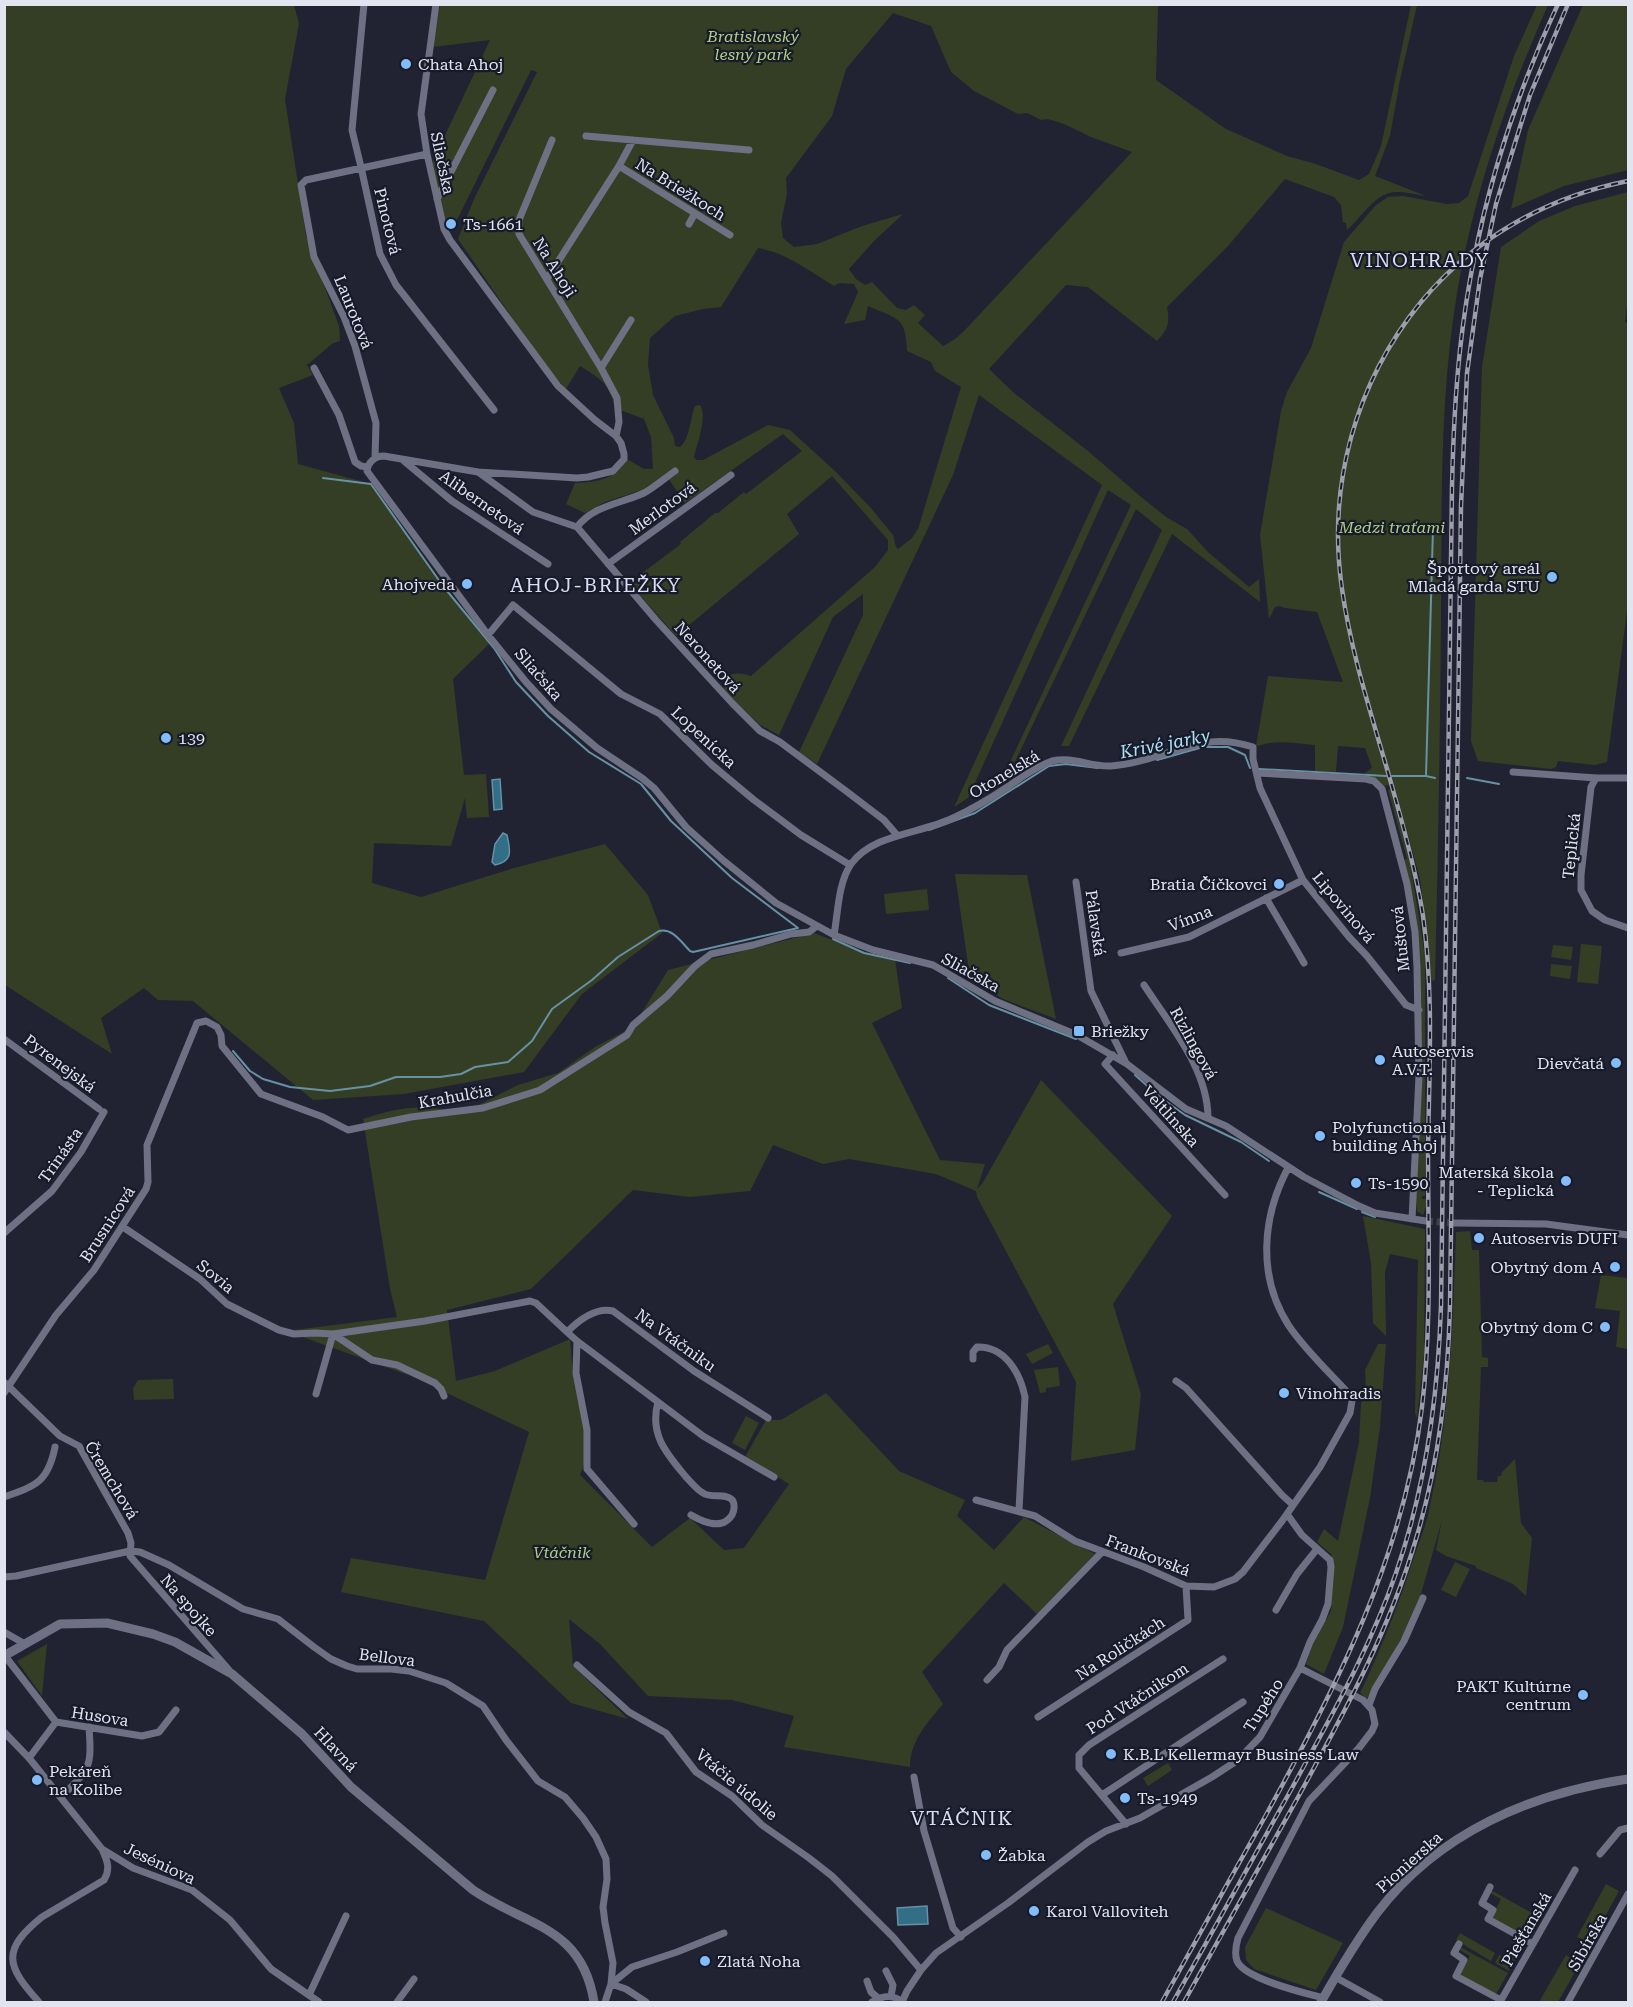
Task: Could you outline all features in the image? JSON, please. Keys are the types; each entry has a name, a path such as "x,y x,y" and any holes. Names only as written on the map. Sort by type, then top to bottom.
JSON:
{"street":[{"name":"Pinotová","path":"364,4 352,130 380,254 396,285 494,410"},
{"name":"Sliačska","path":"436,4 421,101 421,124 444,229 558,386 616,436"},
{"path":"437,199 493,90"},
{"name":"Na Briežkoch","path":"586,135 749,150"},
{"name":"Na Ahoji","path":"552,140 519,220 519,234 617,398 619,422 616,436"},
{"name":"Na Briežkoch","path":"547,279 633,140"},
{"path":"362,167 427,154"},
{"name":"Na Briežkoch","path":"619,166 730,235"},
{"name":"Laurotová","path":"362,167 306,180 301,185 314,258 344,317 355,346 376,423 375,458"},
{"path":"689,224 695,213"},
{"path":"601,368 631,320"},
{"name":"Sliačska","path":"314,368 339,415 355,462 367,467 369,475 525,682 580,736 654,788 686,827 776,903 834,935 873,950 933,965 995,1002 1077,1035 1127,1064 1186,1109 1234,1130 1288,1167 1359,1206 1376,1213 1425,1221"},
{"path":"367,467 375,458 384,456 478,472 577,478 613,471 624,459 616,436"},
{"name":"Alibernetová","path":"402,459 452,501 548,564"},
{"path":"577,528 585,518 608,505 644,493 675,471"},
{"name":"Neronetová","path":"478,472 533,512 577,528 732,703 760,731 780,742 846,791 884,820 897,835"},
{"name":"Merlotová","path":"608,564 731,475"},
{"name":"Lopenícka","path":"488,635 513,605 621,694 660,714 712,765 754,800 801,834 850,865"},
{"name":"Otonelská","path":"850,865 868,849 897,835 930,828 953,819 980,805 1030,772 1051,762 1067,759 1096,766 1112,766 1137,762 1203,743 1220,741 1253,747"},
{"name":"Lipovinová","path":"1253,747 1252,759 1260,788 1303,880 1406,1005 1419,1010"},
{"path":"1513,772 1629,778"},
{"name":"Muštová","path":"1257,773 1366,779 1374,781 1383,789 1407,884 1417,955 1419,1076 1412,1219"},
{"name":"Teplická","path":"1596,778 1591,787 1580,887 1592,911 1605,920 1629,928"},
{"path":"834,935 843,881 850,865"},
{"name":"Vínna","path":"1121,953 1189,937 1303,880"},
{"name":"Pálavská","path":"1076,882 1091,991 1127,1064"},
{"path":"1266,898 1304,963"},
{"name":"Krahulčia","path":"197,1023 206,1021 217,1027 221,1035 222,1046 261,1094 323,1117 348,1130 411,1117 483,1108 540,1090 627,1035 633,1025 667,996 695,966 711,954 791,934 809,932 817,926"},
{"name":"Rizlingová","path":"1144,985 1195,1066 1206,1094 1208,1118"},
{"name":"Brusnicová","path":"6,1387 56,1315 94,1270 146,1189 148,1182 147,1145 197,1023"},
{"name":"Pyrenejská","path":"4,1038 101,1111"},
{"name":"Veltlínska","path":"1113,1055 1106,1064 1225,1195"},
{"name":"Trinásta","path":"4,1233 52,1191 81,1152 101,1111"},
{"path":"1176,1381 1186,1388 1281,1495 1293,1505 1320,1467 1350,1413 1352,1401 1350,1395 1295,1334 1278,1306 1273,1290 1268,1263 1268,1224 1277,1190 1288,1167"},
{"path":"1455,1223 1546,1224 1629,1235"},
{"name":"Sovia","path":"123,1227 200,1279 227,1304 287,1333 333,1335 530,1301 536,1303 567,1332"},
{"name":"Na Vtáčniku","path":"567,1332 584,1318 603,1310 613,1311 694,1371 768,1418"},
{"path":"567,1332 703,1436 774,1478"},
{"path":"316,1394 333,1335 372,1360 403,1368 435,1383 444,1396"},
{"path":"577,1341 576,1373 587,1430 587,1470 634,1524"},
{"path":"973,1359 973,1352 977,1347 992,1349 1008,1359 1023,1386 1026,1397 1019,1510"},
{"name":"Čremchová","path":"6,1387 60,1436 79,1446 128,1533 131,1543 130,1551"},
{"path":"658,1402 656,1418 664,1451 701,1493 726,1496 733,1502 732,1515 720,1524 712,1524 691,1515"},
{"path":"4,1497 32,1487 41,1480 48,1471 54,1447"},
{"name":"Frankovská","path":"976,1500 1035,1516 1075,1541 1167,1576 1186,1586 1214,1587 1235,1579 1242,1572 1293,1505"},
{"name":"Tupého","path":"887,2000 907,1991 936,1953 961,1937 1088,1842 1106,1831 1140,1818 1238,1760 1260,1737 1300,1668 1328,1604 1330,1560 1302,1535 1287,1514"},
{"path":"1276,1611 1297,1574 1317,1549"},
{"name":"Bellova","path":"4,1577 130,1551 140,1552 170,1564 243,1609 278,1619 314,1647 347,1666 357,1669 409,1671 446,1683 483,1706 506,1740 538,1780 565,1797 584,1818 606,1859 607,1879 603,1907 613,1963 611,1984 605,2002"},
{"name":"Na spojke","path":"130,1551 130,1556 232,1674"},
{"path":"987,1680 999,1667 1007,1650 1102,1552"},
{"name":"Na Roličkách","path":"1038,1717 1188,1620 1186,1586"},
{"path":"1366,1702 1404,1641 1423,1598"},
{"name":"Hlavná","path":"5,1656 60,1624 106,1623 176,1641 232,1674 302,1734 351,1787 457,1877 494,1903 547,1929 573,1950 580,1958 589,1977 594,2002"},
{"path":"4,1632 25,1644"},
{"name":"Husova","path":"5,1656 56,1722 142,1736 159,1732 176,1710"},
{"name":"Pod Vtáčnikom","path":"1126,1824 1079,1768 1079,1755 1089,1745 1223,1659"},
{"name":"Vtáčie údolie","path":"577,1665 629,1713 666,1733 696,1772 732,1796 762,1825 832,1876 922,1969"},
{"path":"1300,1668 1366,1702 1374,1716 1375,1724 1359,1748 1309,1801 1238,1938 1235,1950 1237,1961 1243,1970 1322,2000"},
{"path":"1102,1795 1243,1702"},
{"path":"28,1758 56,1722"},
{"path":"61,1797 83,1775 90,1763 89,1727"},
{"name":"Jeséniova","path":"4,1732 61,1797 102,1849 133,1868 192,1890 230,1920 271,1969 319,2002"},
{"path":"914,1777 924,1831 952,1928 961,1937"},
{"name":"Pionierska","path":"1322,2000 1361,1935 1385,1904 1423,1865 1459,1838 1479,1825 1526,1804 1582,1787 1629,1779"},
{"path":"1600,1854 1620,1830 1629,1828"},
{"path":"39,2002 15,1971 13,1950 42,1917 104,1880 108,1869 102,1849"},
{"name":"Piešťanská","path":"1500,2001 1575,1870"},
{"path":"1490,1887 1482,1903 1493,1910 1488,1919 1533,1944"},
{"name":"Sibírska","path":"1569,2002 1629,1894"},
{"path":"311,1998 346,1916"},
{"path":"611,1984 632,1967 724,1933"},
{"path":"1459,1944 1454,1953 1464,1960 1456,1976 1500,2001"},
{"path":"867,1981 872,1992 887,2000 893,1985 886,1971"},
{"path":"1335,1977 1380,2002"},
{"path":"397,2002 414,1979"},
{"path":"611,1984 626,1989 646,2002"}],"green space":[{"name":"Bratislavský lesný park","path":"467,4 494,6 487,5 1156,4 1158,7 1156,80 1226,129 1287,156 1359,180 1369,174 1381,146 1411,5 1417,5 1390,136 1375,176 1426,196 1391,192 1371,205 1347,230 1346,223 1343,222 1341,205 1334,197 1285,179 1228,246 1167,307 1167,326 1157,341 1088,287 1066,285 989,369 1014,393 1088,451 1140,496 1166,517 1187,529 1208,552 1249,587 1259,579 1260,602 1172,534 1069,746 1061,746 1162,530 1136,509 1009,774 1002,779 1131,505 1108,490 968,798 954,807 1102,485 979,395 953,475 817,764 799,752 863,615 863,594 833,617 779,735 760,725 723,690 725,678 738,674 751,676 875,567 888,550 888,540 832,476 787,514 799,534 676,636 629,583 681,544 680,542 715,513 744,492 746,494 802,451 783,434 685,503 666,475 642,490 605,502 585,513 566,504 575,483 591,482 611,476 627,459 644,469 653,469 651,437 644,419 615,408 603,382 580,366 566,389 544,364 458,239 474,199 537,72 531,70 456,222 446,221 432,163 490,40 432,47 440,6","holes":["893,13 931,26 951,72 974,91 1018,114 1027,113 1041,120 1048,119 1064,124 1132,152 964,331 943,346 918,323 925,315 914,305 906,310 897,308 872,282 865,285 856,279 849,269 903,214 862,226 817,244 794,247 783,238 781,223 787,194 786,178 832,116 846,69","758,248 788,258 834,286 839,283 854,284 858,292 844,324 865,320 868,306 893,317 898,320 905,331 907,351 931,362 935,371 961,387 918,529 912,538 898,549 893,535 870,507 790,430 768,425 703,460 696,460 694,457 703,416 700,405 695,406 688,434 683,443 680,447 675,446 674,438 653,395 648,365 650,338 675,316 721,307"]},
{"path":"4,5 294,5 299,24 285,99 306,236 339,326 340,341 333,343 307,365 313,375 279,388 294,423 298,464 371,484 443,586 491,642 453,679 464,775 486,774 489,817 467,818 465,798 451,846 374,843 372,883 421,897 514,868 605,844 648,895 662,933 582,994 524,1072 404,1094 313,1100 193,1001 158,1000 144,988 101,1018 112,1054 5,985"},
{"name":"Medzi traťami","path":"1537,5 1548,5 1519,75 1482,182 1464,256 1451,334 1444,416 1435,980 1431,981 1420,879 1391,773 1386,774 1390,785 1383,786 1376,779 1368,778 1365,773 1372,768 1365,748 1338,746 1336,772 1315,771 1315,745 1281,742 1256,746 1268,676 1343,682 1317,612 1280,606 1275,607 1269,619 1260,535 1281,411 1287,392 1311,348 1344,242 1376,205 1388,197 1403,196 1447,204 1459,203 1468,196 1514,56"},
{"path":"1583,5 1628,5 1628,170 1564,186 1511,209 1528,130"},
{"name":"Športový areál Mladá garda STU","path":"1628,192 1628,298 1625,322 1628,323 1628,604 1607,762 1595,765 1558,761 1556,767 1551,769 1478,761 1471,741 1482,367 1501,247 1539,221 1575,206"},
{"path":"1391,789 1410,862 1425,956 1425,1196 1422,1196 1422,1199 1426,1199 1426,1207 1423,1215 1417,1211 1416,1200 1422,1076 1420,979 1403,860 1407,859 1388,790"},
{"path":"955,874 1027,875 1056,1019 1003,999 970,978"},
{"path":"927,889 929,910 886,914 884,894"},
{"name":"Vtáčnik","path":"814,933 867,953 895,959 902,1008 872,1023 940,1160 985,1164 977,1189 1041,1080 1172,1216 1113,1304 1141,1394 1135,1450 1071,1461 1076,1382 977,1197 976,1191 936,1174 849,1159 823,1164 773,1145 750,1191 690,1197 633,1190 531,1289 447,1310 456,1381 495,1371 570,1339 573,1374 583,1416 586,1459 580,1475 652,1547 690,1518 724,1550 744,1548 789,1484 745,1457 766,1420 781,1420 826,1393 899,1471 965,1500 957,1516 994,1550 1024,1517 1095,1554 1037,1614 1004,1583 922,1672 943,1704 916,1741 910,1767 784,1747 794,1716 732,1700 648,1696 600,1644 569,1619 573,1666 628,1719 571,1703 484,1621 341,1592 351,1558 485,1580 529,1432 411,1376 286,1331 397,1317 390,1289 363,1119 412,1108 435,1108 461,1114 518,1085 558,1073 595,1047 633,1027 668,970"},
{"path":"1581,944 1602,946 1598,984 1577,982"},
{"path":"1553,945 1573,947 1571,960 1551,957"},
{"path":"1551,964 1572,966 1570,979 1550,976"},
{"path":"1363,1216 1425,1229 1424,1355 1417,1418 1415,1413 1418,1260 1390,1254 1385,1272 1386,1336 1373,1323 1371,1263"},
{"path":"1470,1231 1472,1250 1479,1250 1482,1357 1488,1358 1488,1367 1481,1367 1477,1480 1497,1482 1498,1476 1501,1476 1515,1459 1521,1523 1532,1538 1526,1596 1513,1584 1436,1550 1442,1520 1421,1594 1402,1637 1367,1699 1360,1693 1396,1609 1428,1516 1446,1406 1452,1337 1456,1232"},
{"path":"1601,1275 1628,1278 1628,1349 1616,1347 1620,1311 1595,1308"},
{"path":"1048,1344 1053,1353 1032,1364 1026,1354"},
{"path":"1378,1344 1386,1344 1380,1427 1370,1498 1343,1627 1324,1674 1306,1664 1313,1644 1331,1611 1334,1566 1331,1554 1317,1542 1324,1529 1338,1541 1359,1442 1361,1403 1366,1392 1365,1370"},
{"path":"1058,1367 1060,1386 1046,1388 1046,1392 1040,1393 1034,1370"},
{"path":"173,1379 174,1399 134,1400 133,1388 138,1380"},
{"path":"746,1416 759,1423 745,1450 732,1443"},
{"path":"1455,1562 1470,1569 1456,1597 1441,1590"},
{"path":"47,1644 42,1696 17,1661"},
{"path":"1168,1763 1172,1770 1148,1786 1143,1778"},
{"path":"1606,1884 1619,1891 1590,1944 1577,1937"},
{"path":"1491,1890 1539,1917 1527,1939 1491,1918 1501,1899 1490,1893"},
{"path":"1266,1908 1343,1943 1316,1990 1254,1969 1246,1960 1245,1947"},
{"path":"1460,1933 1495,1953 1491,1961 1456,1940"},
{"path":"1514,1935 1526,1941 1509,1971 1495,1963 1499,1955 1510,1961 1519,1946 1510,1941"},
{"path":"1460,1947 1508,1973 1496,1994 1459,1975 1470,1956 1458,1949"},
{"path":"1566,1955 1580,1963 1558,2002 1539,2002"}],"water":[{"path":"500,779 502,809 494,810 492,780"},
{"path":"503,833 507,835 509,845 508,858 495,865 492,862 495,844"},
{"path":"927,1906 928,1924 898,1925 897,1908"}],"waterway":[{"path":"323,478 371,484 443,586 494,648 516,682 548,716 589,752 641,784 671,821 732,878 798,928"},
{"path":"1433,529 1426,776 1435,778"},
{"name":"Krivé jarky","path":"1157,760 1203,747 1228,747 1245,755 1250,768"},
{"name":"Krivé jarky","path":"929,830 975,813 1049,766 1066,764 1098,768"},
{"name":"Krivé jarky","path":"1259,769 1386,776"},
{"path":"1392,776 1425,776"},
{"path":"1467,778 1499,784"},
{"path":"233,1051 250,1071 263,1079 290,1087 330,1091 370,1086 396,1077 440,1077 461,1074 475,1067 508,1062 532,1041 552,1009 592,980 618,957 659,931 673,934 693,952 798,928"},
{"path":"833,939 864,953 910,963"},
{"path":"948,978 989,1005 1076,1039"},
{"path":"1135,1075 1185,1115 1241,1142 1269,1161"},
{"path":"1319,1192 1357,1209"},
{"path":"1362,1212 1375,1217"}],"tunnel":[{"path":"1426,1221 1455,1223"}],"railway":[{"path":"1173,2002 1321,1736 1362,1656 1396,1573 1423,1474 1437,1374 1441,1306 1452,487 1458,367 1474,261 1495,173 1523,88 1558,4"},
{"path":"1184,2002 1297,1799 1364,1672 1405,1573 1431,1482 1441,1424 1450,1306 1461,506 1467,373 1480,279 1496,204 1530,95 1568,4"},
{"path":"1162,2002 1318,1718 1364,1618 1400,1515 1413,1462 1422,1407 1428,1311 1429,975 1423,916 1414,871 1358,668 1342,589 1338,550 1339,512 1343,474 1351,437 1363,401 1398,333 1421,302 1464,258 1488,240 1541,209 1598,188 1628,181"}],"place":[{"name":"Chata Ahoj","path":"406,64"},
{"name":"Ts-1661","path":"451,224"},
{"name":"Športový areál Mladá garda STU","path":"1552,577"},
{"name":"Ahojveda","path":"467,584"},
{"name":"139","path":"166,738"},
{"name":"Bratia Číčkovci","path":"1279,884"},
{"name":"Briežky","path":"1079,1031"},
{"name":"Autoservis A.V.T.","path":"1380,1060"},
{"name":"Dievčatá","path":"1616,1063"},
{"name":"Polyfunctional building Ahoj","path":"1320,1136"},
{"name":"Materská škola - Teplická","path":"1566,1181"},
{"name":"Ts-1590","path":"1356,1183"},
{"name":"Autoservis DUFI","path":"1479,1238"},
{"name":"Obytný dom A","path":"1615,1267"},
{"name":"Obytný dom C","path":"1605,1327"},
{"name":"Vinohradis","path":"1284,1393"},
{"name":"PAKT Kultúrne centrum","path":"1583,1695"},
{"name":"K.B.L Kellermayr Business Law","path":"1111,1754"},
{"name":"Pekáreň na Kolibe","path":"37,1780"},
{"name":"Ts-1949","path":"1125,1798"},
{"name":"Žabka","path":"986,1855"},
{"name":"Karol Valloviteh","path":"1034,1911"},
{"name":"Zlatá Noha","path":"705,1961"}],"district":[{"name":"VINOHRADY","path":"1420,260"},
{"name":"AHOJ-BRIEŽKY","path":"596,585"},
{"name":"VTÁČNIK","path":"962,1818"}]}
